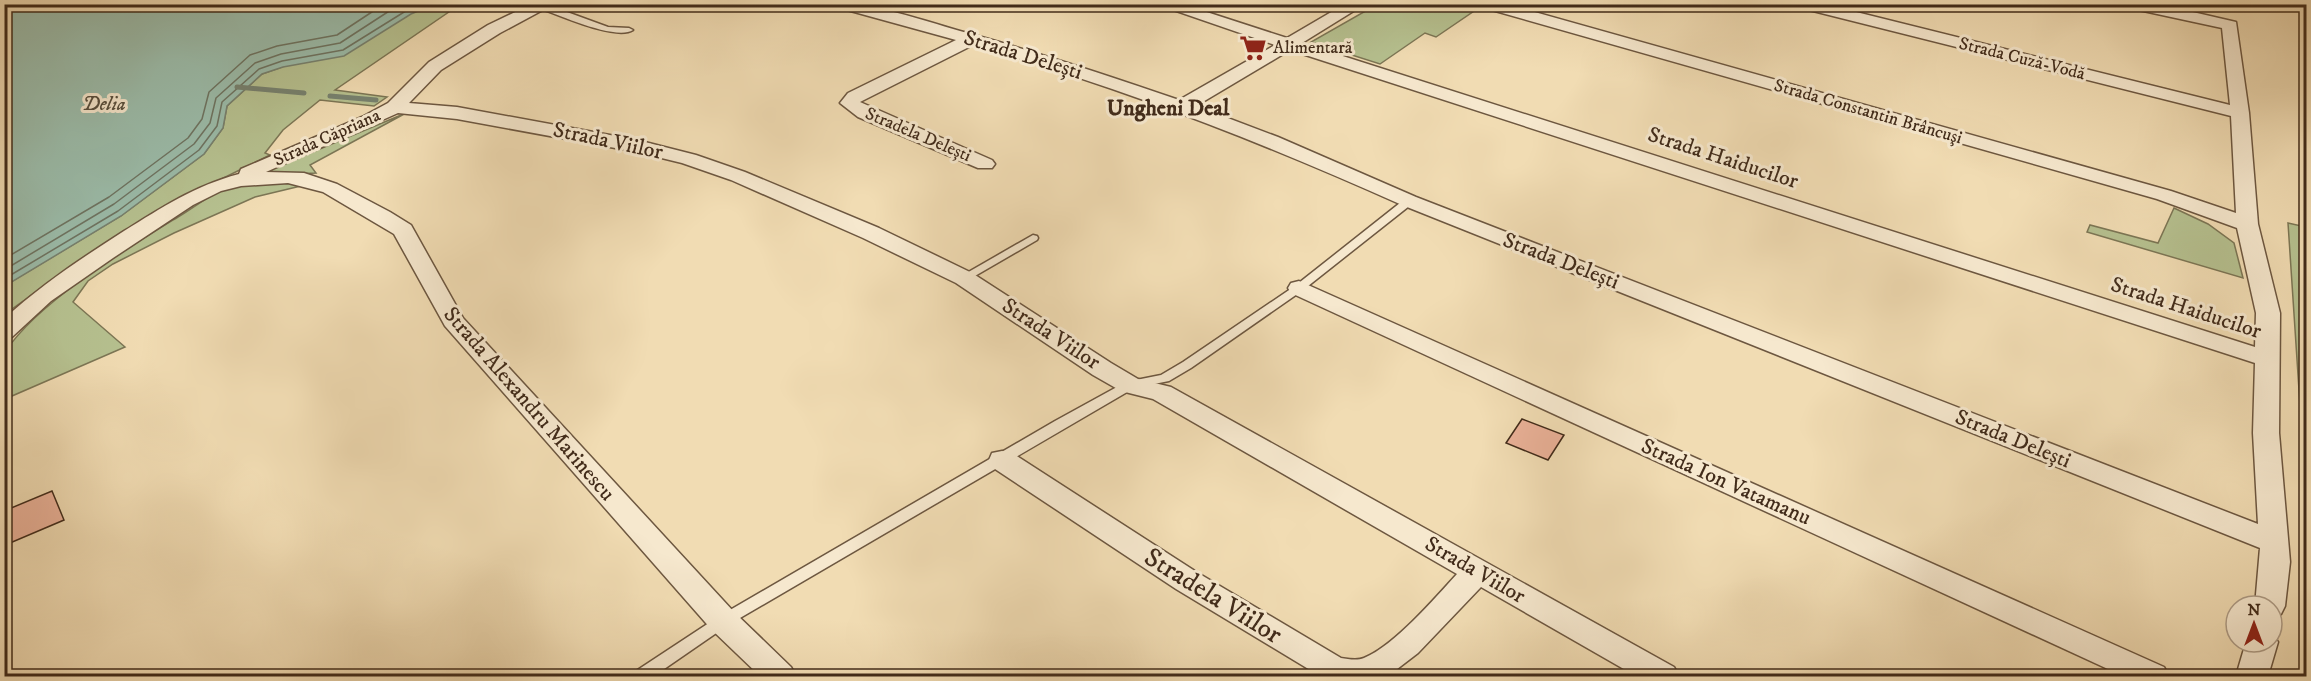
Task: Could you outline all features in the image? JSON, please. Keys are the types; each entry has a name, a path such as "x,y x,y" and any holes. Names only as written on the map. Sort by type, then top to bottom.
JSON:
{"street":[{"name":"Strada Delești","path":"842,4 971,39 1180,107 1275,143 1409,201 2272,542"},
{"name":"Strada Haiducilor","path":"1164,4 2267,359"},
{"path":"1180,107 1357,4"},
{"name":"Strada Constantin Brâncuşi","path":"1487,4 2164,195 2247,224"},
{"name":"Strada Cuză-Vodă","path":"1803,4 2240,113"},
{"path":"2134,4 2230,25 2240,113 2247,224 2268,313 2266,433 2275,562 2271,594"},
{"name":"Strada Căpriana","path":"225,183 369,121 395,107 435,66 494,29 544,5"},
{"name":"Stradela Delești","path":"971,39 854,97 849,103 865,113 985,164"},
{"name":"Strada Viilor","path":"395,107 429,109 550,129 655,150 697,161 738,176 861,229 964,279 1130,385 1162,393 1663,676"},
{"name":"Strada Alexandru Marinescu","path":"4,332 43,296 168,213 225,183 274,177 304,179 347,196 398,225 410,240 438,297 453,321 723,621 780,676"},
{"name":"Strada Ion Vatamanu","path":"1299,288 2153,676"},
{"name":"Stradela Viilor","path":"1002,460 1187,581 1328,666 1343,672 1366,672 1386,660 1420,632 1478,572"},
{"path":"2252,676 2258,654"}],"lane":[{"name":"Strada Căpriana","path":"544,5 607,29 629,30"},
{"path":"642,676 723,621 1130,385 1165,378 1299,288 1409,201"},
{"path":"964,279 1033,238"}],"green space":[{"path":"409,5 459,5 335,90 387,97 374,106 320,100 283,130 265,153 270,155 155,212 76,263 5,314 4,286 121,216 204,154 223,128 227,106 262,74 282,67"},
{"path":"1376,5 1462,5 1477,9 1436,37 1425,33 1380,64 1311,42"},
{"path":"406,113 310,165 316,173 255,176"},
{"path":"289,182 305,185 255,197 174,233 113,264 88,281 73,302 125,347 5,399 5,352 39,314 84,278 215,194 229,188 246,185"},
{"path":"2174,208 2208,224 2234,243 2243,278 2087,232 2090,225 2158,243"},
{"path":"2288,223 2306,227 2306,496"}],"water":[{"name":"Delia","path":"4,5 433,5 411,14 344,56 283,67 262,74 227,106 223,128 204,154 121,216 5,286"}],"building":[{"path":"1522,419 1564,435 1548,460 1506,443"},
{"path":"52,491 64,520 10,543 4,527 4,511"}],"waterway":[{"path":"237,87 304,93"},
{"path":"330,96 376,100"}],"place":[{"name":"Alimentară","path":"1253,48"}],"district":[{"name":"Ungheni Deal","path":"1168,108"}]}
